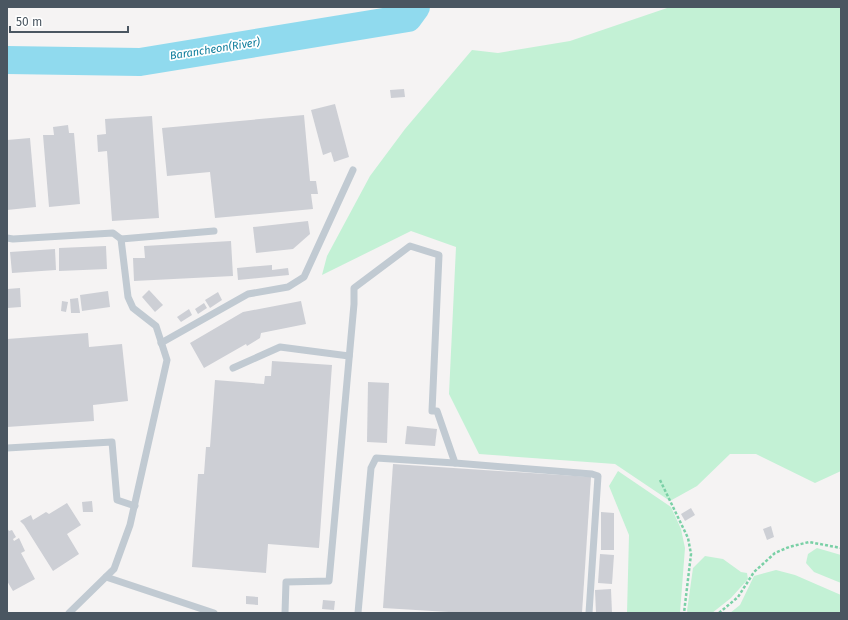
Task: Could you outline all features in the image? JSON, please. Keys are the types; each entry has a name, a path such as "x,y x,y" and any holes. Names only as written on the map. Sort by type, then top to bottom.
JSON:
{"lane":[{"path":"161,343 248,294 288,287 304,277 353,170"},
{"path":"7,238 13,239 113,233 121,239 214,231"},
{"path":"69,613 114,568 130,525 135,506 167,360 156,326 134,308 128,297 121,239"},
{"path":"285,613 286,582 329,581 354,304 354,288 410,246 439,255 432,411 437,411 455,463"},
{"path":"233,368 280,347 349,356"},
{"path":"7,448 112,442 117,500 135,506"},
{"path":"358,613 371,468 376,458 592,474 598,476 589,613"},
{"path":"106,577 214,613"}],"path":[{"path":"660,480 688,538 691,554 684,613"},
{"path":"719,613 738,597 754,572 775,553 789,547 809,542 841,548"}],"green space":[{"path":"670,7 841,7 841,471 815,483 756,454 730,454 697,486 670,501 615,464 479,454 449,394 456,247 411,231 322,275 327,256 370,176 405,129 472,50 498,53 570,41"},
{"path":"618,471 671,507 681,529 685,548 680,613 627,613 629,535 609,486"},
{"path":"817,548 841,555 841,583 814,572 806,563 808,554"},
{"path":"705,556 723,559 741,572 747,573 748,579 731,598 712,613 688,613 687,611 693,568"},
{"path":"776,570 795,575 841,595 841,613 730,613 740,605 754,576"}],"building":[{"path":"404,89 405,97 391,98 390,90"},
{"path":"335,104 349,157 334,162 331,152 323,155 311,110"},
{"path":"304,115 310,181 316,181 318,194 311,194 313,209 215,218 210,172 167,176 162,128"},
{"path":"152,116 159,218 112,221 107,151 98,152 97,135 106,134 105,119"},
{"path":"68,125 69,133 74,133 80,204 49,207 43,135 54,135 53,127"},
{"path":"30,138 36,207 7,210 7,140"},
{"path":"308,221 310,234 293,249 256,253 253,227"},
{"path":"231,241 233,276 134,281 133,258 145,258 144,246"},
{"path":"106,246 107,269 59,271 59,248"},
{"path":"55,249 56,270 12,273 10,252"},
{"path":"272,265 272,270 288,268 289,275 238,280 237,268"},
{"path":"20,288 21,307 7,308 7,289"},
{"path":"149,290 163,305 155,312 142,297"},
{"path":"108,291 110,307 82,311 80,295"},
{"path":"218,292 222,300 210,308 205,300"},
{"path":"78,298 80,313 71,313 70,299"},
{"path":"62,301 68,302 66,312 61,311"},
{"path":"301,301 306,324 261,333 260,338 247,346 246,344 204,368 190,343 243,312"},
{"path":"204,303 207,308 198,314 195,309"},
{"path":"189,309 192,315 181,322 177,317"},
{"path":"88,333 89,347 122,344 128,401 93,405 94,421 7,427 7,339"},
{"path":"272,361 332,365 319,548 268,544 266,573 192,567 198,474 204,474 206,447 210,447 215,380 264,384 265,376 271,376"},
{"path":"368,382 389,383 387,443 367,442"},
{"path":"407,426 437,429 435,446 405,444"},
{"path":"393,464 591,477 582,613 465,613 383,608"},
{"path":"92,501 93,512 83,512 82,502"},
{"path":"67,503 81,525 67,534 79,554 53,571 20,521 31,515 33,520 46,512 49,514"},
{"path":"691,508 695,515 685,521 681,514"},
{"path":"601,512 614,513 614,550 601,550"},
{"path":"771,526 774,537 767,540 763,529"},
{"path":"7,528 9,531 12,530 16,537 13,539 14,541 19,538 25,551 21,553 35,579 13,591 7,581"},
{"path":"600,554 614,555 612,584 598,583"},
{"path":"611,589 612,613 596,613 595,590"},
{"path":"246,596 258,597 258,605 246,604"},
{"path":"323,600 335,601 334,610 322,609"}],"waterway":[{"name":"Barancheon(River)","path":"7,60 140,62 408,18 416,7"}]}
